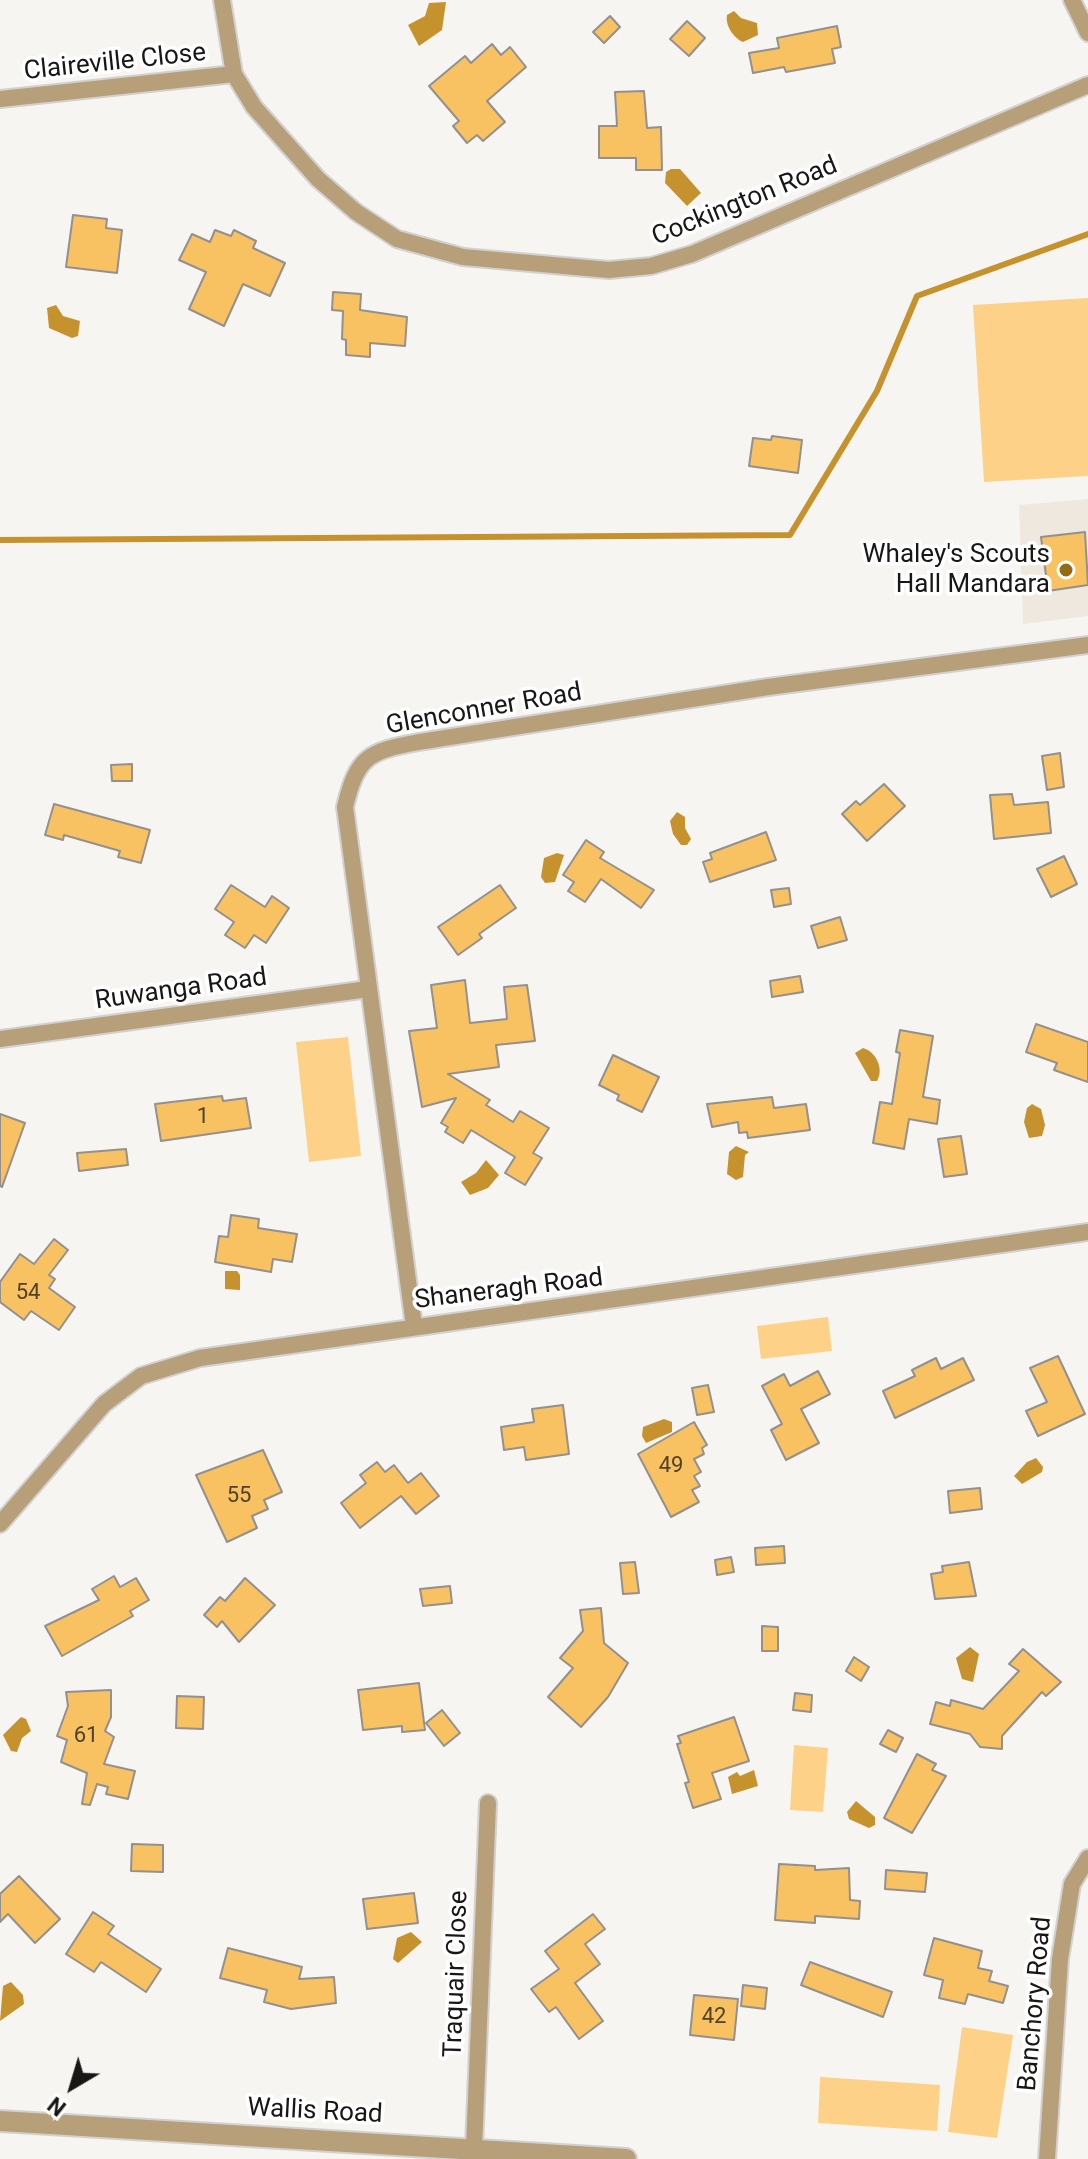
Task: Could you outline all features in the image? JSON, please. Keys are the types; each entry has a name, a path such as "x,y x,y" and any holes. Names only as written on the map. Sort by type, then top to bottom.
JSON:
{"street":[{"path":"222,0 234,74"},
{"path":"1072,0 1088,33"},
{"name":"Cockington Road","path":"234,74 281,141 318,179 356,212 397,239 463,257 609,270 651,266 692,254 1088,85"},
{"name":"Claireville Close","path":"0,99 234,74"},
{"name":"Glenconner Road","path":"414,1326 345,807 353,775 369,757 390,748 419,742 768,687 1088,645"},
{"name":"Ruwanga Road","path":"0,1039 368,989"},
{"name":"Shaneragh Road","path":"0,1524 104,1404 141,1376 200,1358 1088,1232"},
{"name":"Traquair Close","path":"474,2147 488,1803"},
{"name":"Banchory Road","path":"1047,2159 1060,1959 1072,1884 1088,1858"},
{"name":"Wallis Road","path":"0,2121 474,2147 626,2159"}],"shaded area":[{"path":"446,2 442,30 419,46 408,25 425,16 429,3"},
{"path":"734,11 741,18 757,23 758,35 743,42 736,38 727,19 727,15"},
{"path":"680,169 701,193 687,206 665,183 666,172"},
{"path":"1088,298 1088,476 984,482 973,305"},
{"path":"56,305 63,316 80,321 78,336 72,338 49,328 47,308"},
{"path":"1088,499 1088,616 1023,624 1019,505"},
{"path":"677,812 685,817 685,828 691,839 687,845 681,845 673,834 670,821"},
{"path":"557,853 564,855 555,882 545,883 541,877 544,858"},
{"path":"348,1037 361,1156 309,1162 296,1042"},
{"path":"863,1048 872,1053 878,1062 880,1072 877,1081 871,1081 855,1053"},
{"path":"1032,1104 1041,1109 1045,1125 1042,1136 1029,1138 1024,1122 1027,1108"},
{"path":"736,1146 749,1152 745,1155 743,1177 736,1180 727,1174 729,1152"},
{"path":"486,1160 499,1175 488,1188 470,1195 461,1182 476,1173"},
{"path":"225,1271 237,1271 240,1290 225,1289"},
{"path":"828,1317 832,1351 761,1359 757,1326"},
{"path":"664,1419 672,1422 672,1432 646,1443 642,1436 643,1427"},
{"path":"1036,1458 1043,1467 1042,1472 1022,1484 1014,1476 1027,1462"},
{"path":"970,1647 979,1654 973,1682 962,1679 956,1658"},
{"path":"21,1717 26,1719 31,1731 22,1738 17,1752 11,1751 3,1735"},
{"path":"794,1745 828,1748 823,1812 790,1810"},
{"path":"754,1770 758,1786 732,1794 728,1777 737,1772 740,1776"},
{"path":"856,1801 875,1817 875,1825 869,1828 849,1819 847,1812"},
{"path":"411,1932 422,1942 398,1963 393,1959 397,1938"},
{"path":"11,1982 23,1995 24,2004 0,2021 3,1986"},
{"path":"962,2027 1013,2035 997,2138 948,2132"},
{"path":"820,2077 940,2085 937,2131 818,2123"}],"building":[{"path":"610,16 620,27 604,43 593,32"},
{"path":"687,21 705,38 689,56 670,39"},
{"path":"837,26 841,47 832,49 835,63 786,72 784,67 753,73 749,53 779,48 777,38"},
{"path":"492,44 501,55 510,47 526,67 487,101 505,122 483,141 477,135 467,143 453,126 459,121 429,86 465,56 471,63"},
{"path":"644,91 647,128 661,127 662,170 636,170 636,158 599,158 599,126 617,126 615,92"},
{"path":"73,215 107,219 106,228 122,230 117,273 66,267"},
{"path":"215,230 231,236 234,230 256,241 253,248 285,263 270,296 243,284 224,326 189,309 206,272 179,260 192,234 210,242"},
{"path":"333,292 361,294 360,310 407,317 405,346 370,343 370,357 346,355 346,340 342,339 343,311 332,310"},
{"path":"772,436 802,440 798,473 749,466 753,438 771,440"},
{"name":"Whaley's Scouts Hall Mandara","path":"1085,532 1088,585 1048,591 1041,537"},
{"path":"1060,753 1064,787 1047,790 1042,756"},
{"path":"132,764 132,781 112,781 111,765"},
{"path":"884,784 905,806 867,841 842,814 856,801 860,805"},
{"path":"1012,794 1014,805 1048,802 1051,833 994,839 990,795"},
{"path":"54,804 150,830 141,863 118,857 120,851 64,835 63,840 45,835"},
{"path":"766,832 776,860 710,882 703,862 712,859 710,853"},
{"path":"586,840 604,852 600,858 654,890 641,908 601,879 585,902 568,891 574,882 563,875"},
{"path":"1064,856 1077,884 1051,897 1037,869"},
{"path":"231,885 265,907 272,896 289,908 266,943 254,935 245,948 225,935 234,922 215,909"},
{"path":"500,885 516,908 479,934 482,938 458,955 438,927"},
{"path":"789,888 791,904 774,907 771,890"},
{"path":"840,917 847,940 818,948 811,926"},
{"path":"800,976 803,992 772,997 770,981"},
{"path":"465,980 470,1023 507,1019 504,987 527,985 535,1041 496,1045 499,1067 448,1074 490,1100 486,1105 513,1122 520,1111 549,1128 533,1153 542,1158 525,1185 505,1173 515,1157 471,1130 463,1143 445,1132 448,1127 441,1123 456,1098 422,1107 409,1031 437,1028 431,985"},
{"path":"1036,1024 1088,1042 1088,1082 1054,1070 1057,1063 1026,1052"},
{"path":"900,1030 933,1036 923,1097 940,1100 937,1124 909,1119 904,1149 873,1143 880,1102 892,1104 900,1053 896,1052"},
{"path":"613,1055 659,1077 642,1112 617,1100 619,1095 599,1085"},
{"path":"222,1096 223,1101 246,1098 251,1128 161,1141 155,1104"},
{"path":"772,1097 774,1108 806,1104 810,1130 748,1138 747,1132 739,1133 738,1122 712,1127 707,1104"},
{"path":"0,1114 25,1123 2,1187 0,1186"},
{"path":"961,1136 967,1174 944,1177 938,1139"},
{"path":"126,1149 128,1165 79,1171 77,1153"},
{"path":"231,1215 259,1219 258,1228 297,1234 292,1262 273,1259 271,1272 215,1262 219,1236 228,1237"},
{"path":"54,1239 68,1250 49,1275 55,1279 49,1288 75,1307 59,1330 31,1311 24,1320 0,1302 0,1282 20,1254 34,1264"},
{"path":"1058,1356 1085,1414 1038,1436 1026,1411 1047,1402 1030,1368"},
{"path":"936,1358 941,1369 963,1358 974,1380 895,1418 883,1391 915,1376 912,1370"},
{"path":"818,1371 830,1394 801,1409 819,1443 786,1460 771,1430 782,1424 762,1386 784,1374 790,1386"},
{"path":"708,1385 714,1412 697,1415 692,1388"},
{"path":"563,1405 569,1454 526,1460 524,1447 504,1450 501,1427 534,1422 532,1409"},
{"path":"694,1422 707,1445 702,1448 704,1454 694,1459 701,1472 694,1476 700,1486 692,1490 699,1502 671,1517 638,1454"},
{"path":"263,1450 282,1492 264,1500 268,1509 252,1516 257,1528 227,1542 196,1475"},
{"path":"377,1462 385,1472 394,1465 408,1483 421,1473 439,1496 416,1514 401,1496 360,1528 341,1503 366,1483 360,1475"},
{"path":"980,1488 982,1509 950,1513 948,1491"},
{"path":"784,1546 785,1563 756,1565 755,1548"},
{"path":"731,1557 734,1572 717,1575 715,1560"},
{"path":"635,1562 639,1593 623,1594 620,1563"},
{"path":"969,1562 976,1596 935,1599 931,1574 943,1572 942,1566"},
{"path":"114,1576 120,1587 136,1578 149,1600 130,1611 133,1616 62,1656 45,1626 99,1600 92,1589"},
{"path":"245,1578 275,1605 239,1642 222,1621 217,1627 204,1615 220,1597 225,1601"},
{"path":"450,1586 452,1603 423,1606 420,1589"},
{"path":"601,1608 604,1643 628,1663 608,1697 581,1727 548,1697 573,1668 560,1658 583,1631 580,1610"},
{"path":"762,1626 778,1627 778,1651 762,1651"},
{"path":"1023,1649 1061,1682 1046,1696 1042,1692 1002,1736 1002,1749 980,1747 970,1734 930,1724 936,1702 950,1706 951,1700 983,1709 1019,1671 1009,1664"},
{"path":"854,1657 869,1667 861,1681 846,1671"},
{"path":"419,1683 425,1730 402,1732 402,1726 363,1730 358,1690"},
{"path":"111,1690 111,1717 105,1731 114,1737 104,1764 135,1771 128,1799 106,1794 108,1787 97,1784 90,1805 82,1804 87,1773 61,1762 67,1740 57,1736 68,1706 66,1692"},
{"path":"795,1693 812,1695 811,1712 793,1710"},
{"path":"177,1696 204,1697 203,1729 176,1728"},
{"path":"442,1710 460,1733 444,1746 426,1723"},
{"path":"734,1717 749,1761 712,1773 721,1799 693,1808 685,1783 689,1782 677,1744 681,1743 678,1736"},
{"path":"888,1730 903,1738 896,1752 880,1744"},
{"path":"917,1754 936,1764 932,1770 946,1776 912,1833 884,1818"},
{"path":"132,1844 163,1845 163,1872 131,1871"},
{"path":"779,1864 815,1866 815,1870 849,1868 850,1900 860,1901 859,1919 815,1916 815,1923 775,1920"},
{"path":"886,1870 927,1873 925,1892 885,1889"},
{"path":"19,1876 60,1919 35,1943 8,1914 0,1922 0,1894"},
{"path":"414,1893 418,1923 367,1929 363,1899"},
{"path":"93,1912 114,1926 108,1934 161,1969 146,1992 101,1962 94,1972 66,1954"},
{"path":"593,1914 605,1929 585,1944 600,1964 575,1983 603,2021 579,2039 556,2007 549,2012 531,1989 559,1969 545,1951"},
{"path":"934,1938 982,1951 978,1968 992,1971 989,1981 1008,1986 1003,2003 968,1994 965,2004 939,1998 943,1980 924,1975"},
{"path":"228,1948 302,1967 299,1979 334,1977 336,2003 291,2009 264,2002 267,1990 220,1978"},
{"path":"810,1962 892,1992 883,2017 801,1985"},
{"path":"743,1985 767,1988 765,2009 741,2006"},
{"path":"694,1995 738,1999 734,2040 690,2035"}],"waterway":[{"path":"0,540 790,535 877,391 917,296 1088,234"}],"place":[{"name":"Whaley's Scouts Hall Mandara","path":"1066,570"}]}
